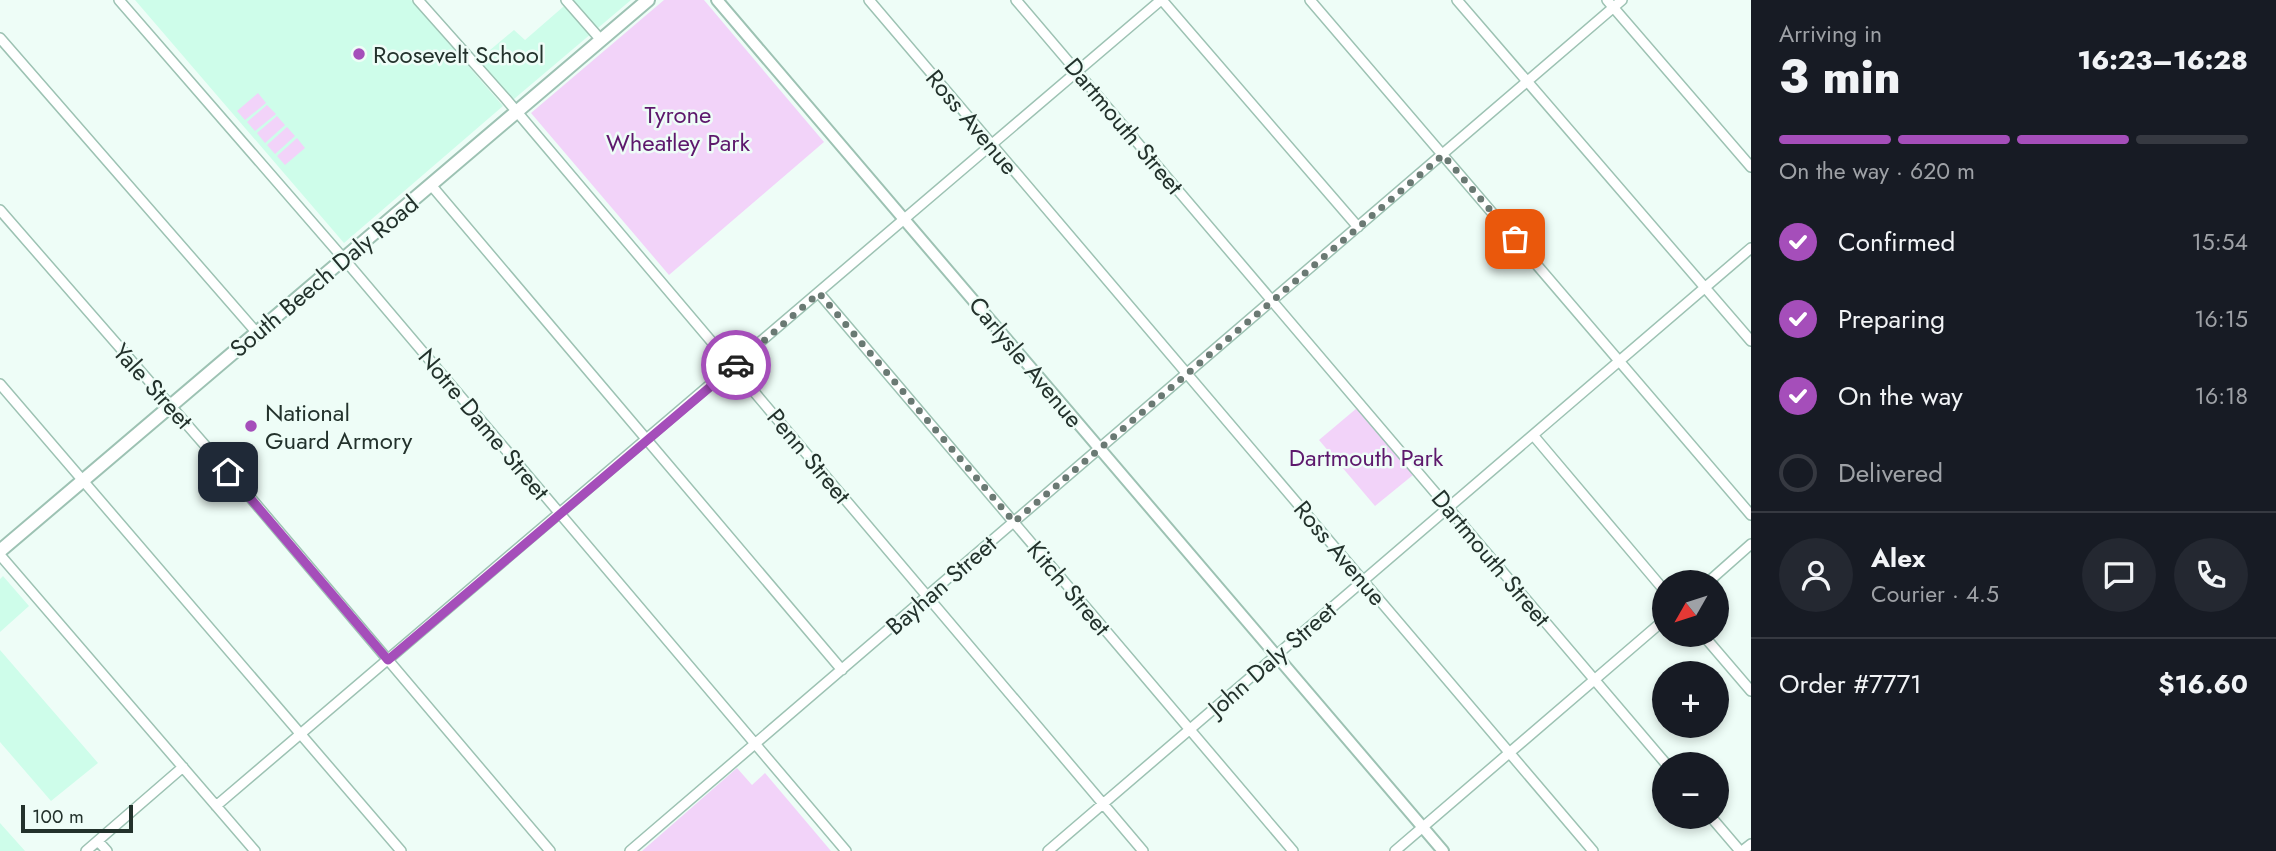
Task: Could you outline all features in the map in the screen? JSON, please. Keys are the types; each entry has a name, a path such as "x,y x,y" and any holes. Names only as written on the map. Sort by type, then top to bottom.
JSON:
{"main road":[{"name":"South Beech Daly Road","path":"0,553 648,0"}],"street":[{"name":"Notre Dame Street","path":"119,0 344,259 846,851"},
{"name":"Penn Street","path":"418,0 1143,851"},
{"path":"566,0 601,40"},
{"name":"Carlysle Avenue","path":"717,0 1443,851"},
{"name":"Ross Avenue","path":"869,0 1593,851"},
{"name":"Dartmouth Street","path":"1016,0 1656,752"},
{"path":"216,806 1161,0 1358,227"},
{"path":"1310,0 1751,516"},
{"path":"1457,0 1751,341"},
{"name":"Bayhan Street","path":"630,851 1528,82 1610,4 1622,0"},
{"path":"1610,4 1751,167"},
{"path":"0,38 257,333"},
{"path":"430,185 842,670"},
{"name":"Yale Street","path":"0,210 171,406 550,851"},
{"name":"John Daly Street","path":"1048,851 1751,248"},
{"name":"Kitch Street","path":"819,293 1293,851"},
{"path":"0,384 401,851"},
{"path":"1533,435 1652,576"},
{"path":"1722,570 1751,544"},
{"path":"0,553 255,851"},
{"path":"1395,851 1652,630"},
{"path":"1714,648 1751,691"},
{"path":"86,851 183,767"},
{"path":"1722,829 1741,851 1751,844"},
{"path":"98,841 107,851"}],"shaded area":[{"path":"135,0 411,0 503,106 344,243"},
{"path":"571,0 631,0 514,99 477,61 514,30 525,40"},
{"path":"3,576 29,606 0,632 0,579"},
{"path":"0,650 98,763 51,801 0,742"},
{"path":"0,823 25,851 0,851"}],"green space":[{"name":"Tyrone Wheatley Park","path":"664,0 704,0 824,142 669,275 531,113"},
{"path":"258,93 266,103 245,120 237,111"},
{"path":"267,105 276,114 255,131 247,122"},
{"path":"277,116 285,125 265,143 257,133"},
{"path":"287,127 295,136 275,154 267,145"},
{"path":"297,138 305,148 285,165 277,156"},
{"name":"Dartmouth Park","path":"1357,408 1413,475 1375,506 1319,440"},
{"path":"737,768 752,785 765,773 831,851 642,851"}],"way so far":[{"path":"736,365 819,293 1014,522 1443,155 1515,239"}],"place":[{"name":"Roosevelt School","path":"359,54"},
{"name":"National Guard Armory","path":"251,426"}],"route":[{"path":"228,472 388,660 736,365"}]}
